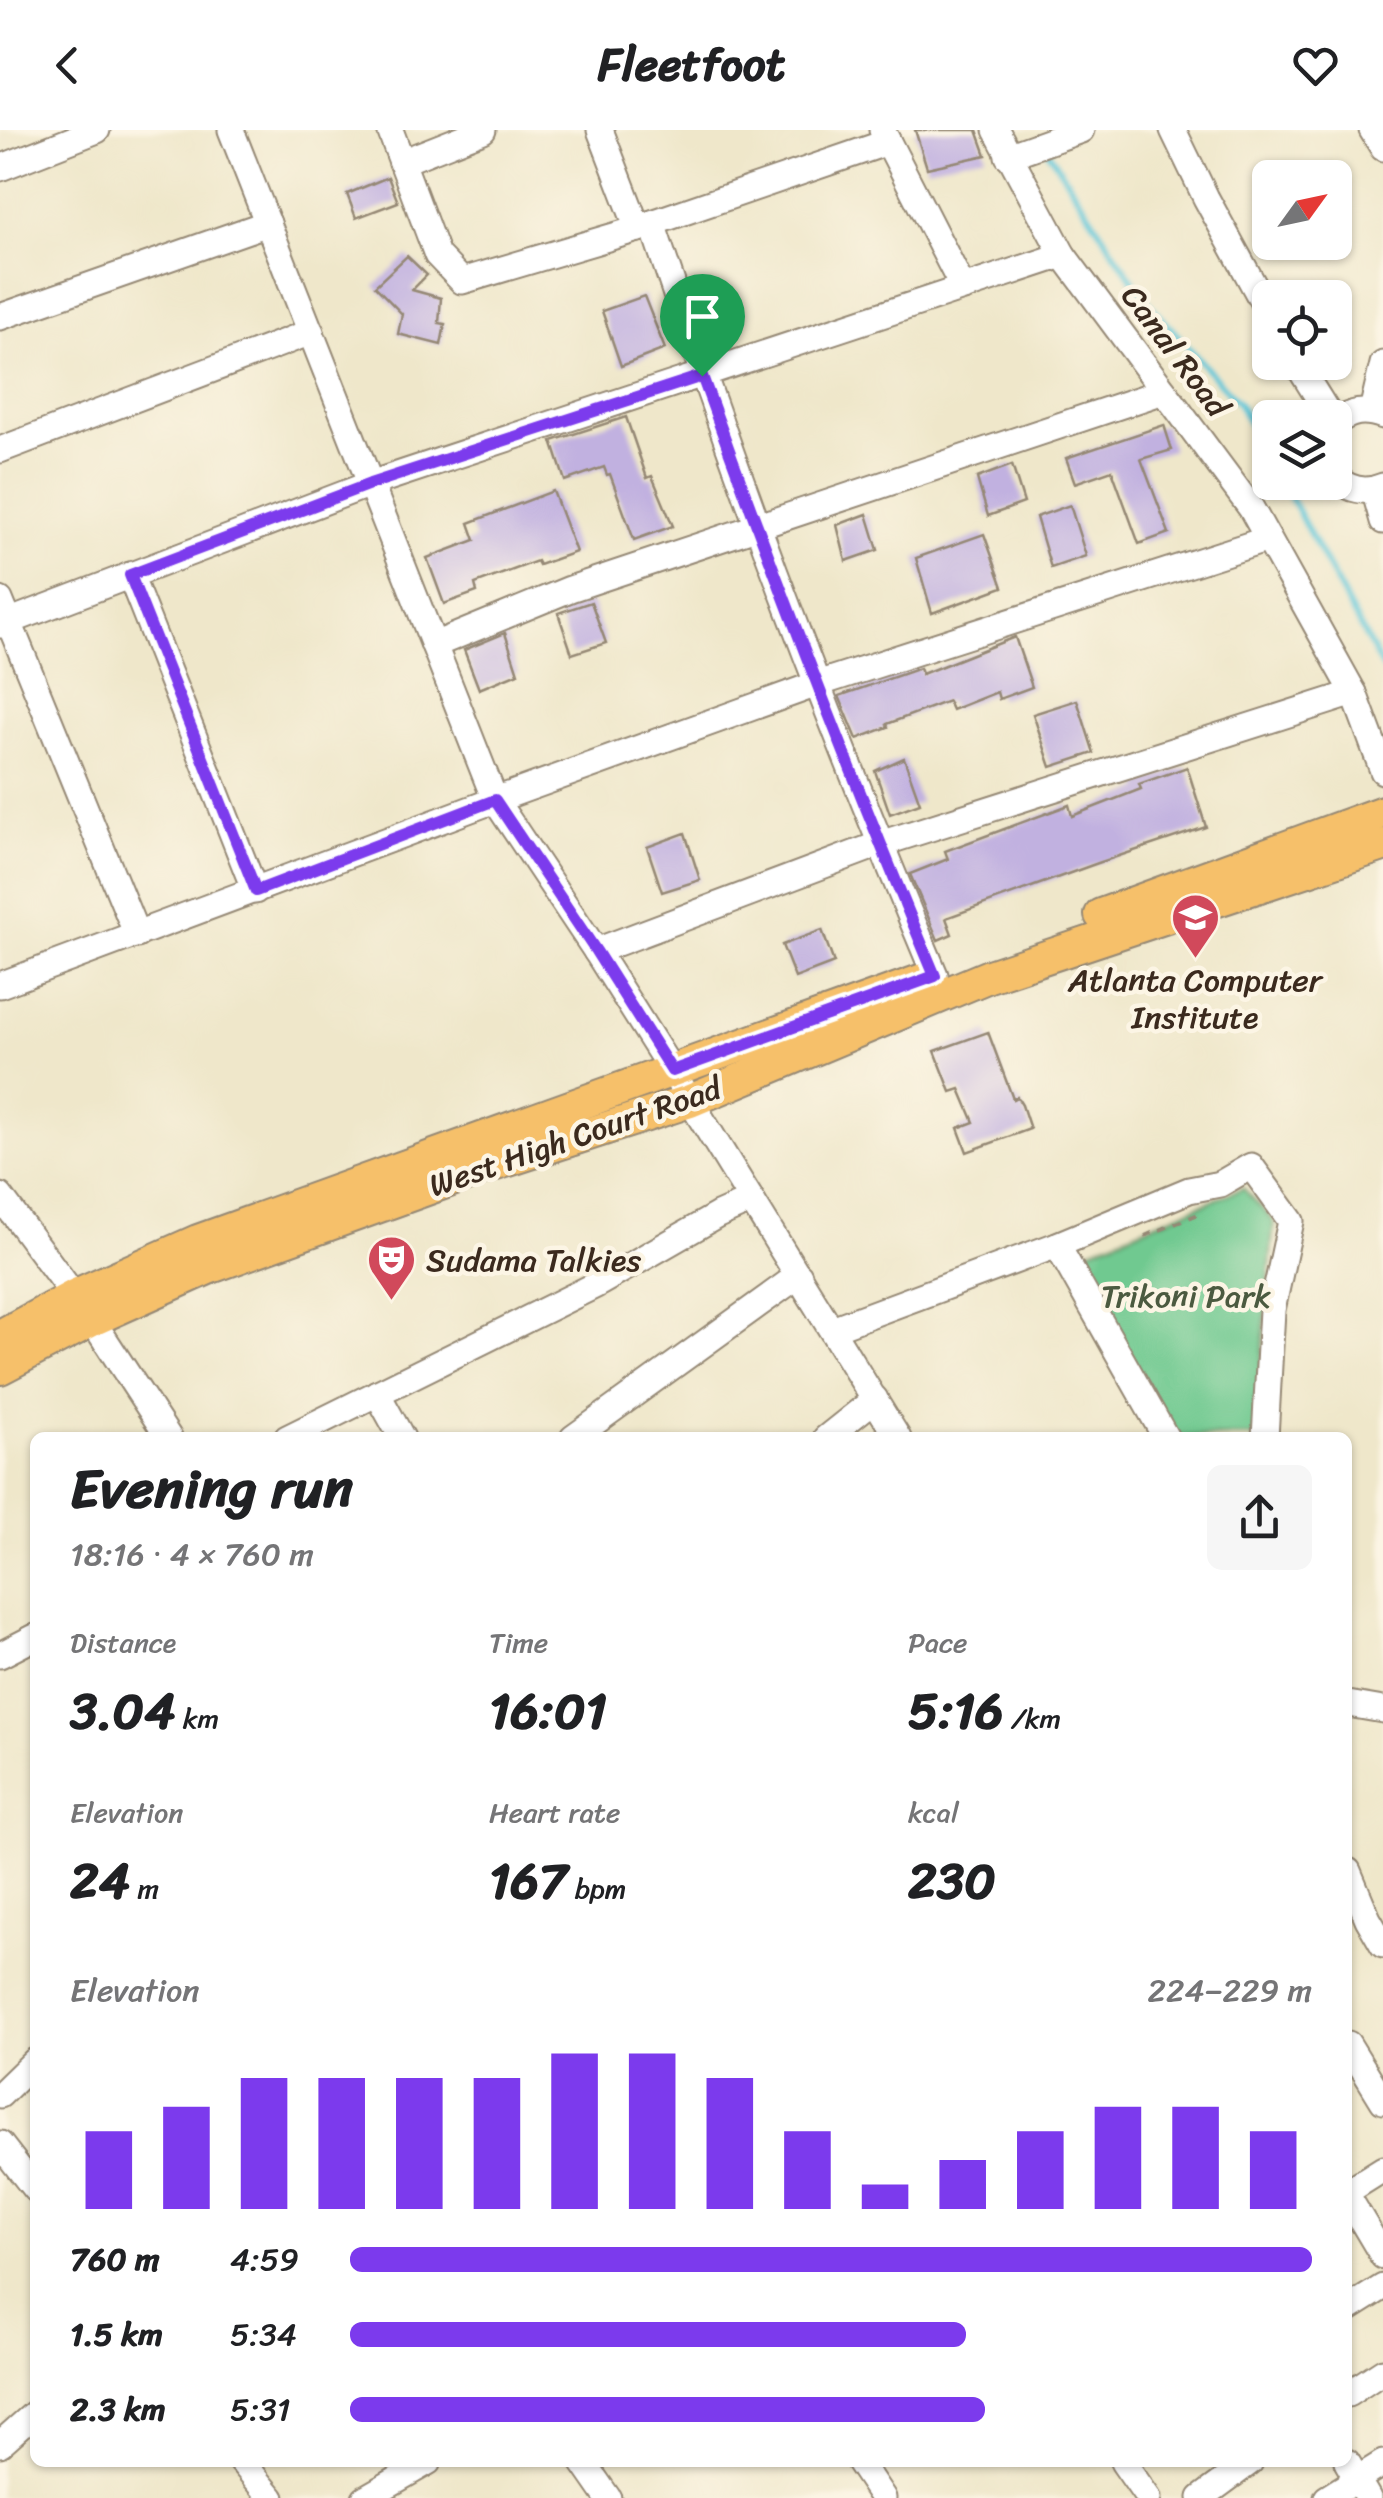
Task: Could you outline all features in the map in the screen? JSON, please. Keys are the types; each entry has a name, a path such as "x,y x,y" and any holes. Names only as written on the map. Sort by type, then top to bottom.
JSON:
{"main road":[{"name":"West High Court Road","path":"0,1368 83,1308 198,1241 1383,812"},
{"name":"West High Court Road","path":"0,1336 690,1101 988,976 1383,845"}],"street":[{"path":"0,168 97,130"},
{"path":"232,130 495,800 672,1071 894,1432"},
{"path":"390,130 437,255 462,281 645,226 885,136 963,288"},
{"path":"402,162 483,130"},
{"path":"600,130 645,226 817,684 935,976"},
{"name":"Canal Road","path":"996,130 1063,255 1251,508 1354,693 1383,770"},
{"path":"1008,156 1081,130"},
{"path":"1173,130 1252,282"},
{"path":"1372,130 1383,148"},
{"path":"0,317 268,223"},
{"path":"137,935 3,615 130,575 370,484 1063,255"},
{"path":"0,450 311,332"},
{"path":"1352,413 1377,414 1383,364"},
{"path":"434,645 570,589 1164,390"},
{"path":"1352,489 1379,488 1383,521"},
{"path":"0,985 817,684 1268,539"},
{"path":"130,575 256,891"},
{"path":"596,951 880,844 1354,693"},
{"path":"832,1329 1057,1245 1188,1190 1220,1184 1251,1166 1291,1221 1272,1310 1265,1432"},
{"path":"0,1196 83,1308 165,1432"},
{"path":"299,1432 596,1285 718,1215 752,1200"},
{"path":"1057,1245 1163,1432"},
{"path":"581,1432 799,1274"},
{"path":"377,1393 399,1432"},
{"path":"834,1432 875,1399"},
{"path":"0,1655 30,1640"},
{"path":"1352,1705 1383,1710"},
{"path":"1352,1881 1383,1946"},
{"path":"1352,2051 1383,2101"},
{"path":"0,2095 30,2066"},
{"path":"0,2144 30,2183"},
{"path":"1352,2191 1383,2169"},
{"path":"1352,2201 1383,2256"},
{"path":"1352,2305 1383,2286"},
{"path":"1352,2391 1383,2372"},
{"path":"0,2444 30,2417"},
{"path":"1328,2498 1383,2463"},
{"path":"246,2467 272,2498"},
{"path":"366,2498 419,2467"},
{"path":"586,2467 608,2498"},
{"path":"862,2467 883,2498"},
{"path":"1126,2467 1148,2498"},
{"path":"1201,2498 1243,2467"}],"path":[{"path":"1134,1240 1207,1211"}],"green space":[{"name":"Trikoni Park","path":"1243,1188 1274,1221 1255,1432 1169,1432 1077,1255"}],"building":[{"path":"915,130 977,130 986,155 927,168"},
{"path":"388,177 398,202 356,218 347,194"},
{"path":"407,256 427,275 412,290 441,298 439,323 445,324 441,345 398,334 402,314 375,286"},
{"path":"644,296 665,349 621,366 602,311"},
{"path":"626,417 647,478 652,476 673,526 634,540 610,474 604,467 565,481 552,441"},
{"path":"1164,425 1172,450 1141,459 1169,533 1139,544 1112,470 1075,483 1066,458"},
{"path":"1012,465 1024,503 988,516 977,478"},
{"path":"553,491 576,552 539,565 537,561 475,584 477,592 444,604 427,558 475,540 469,523"},
{"path":"1070,505 1086,556 1051,568 1036,517"},
{"path":"867,514 878,550 846,561 837,525"},
{"path":"984,534 1003,587 932,613 916,558"},
{"path":"591,602 606,643 572,654 558,613"},
{"path":"505,633 518,673 479,689 464,650"},
{"path":"1015,637 1032,687 999,699 997,692 952,710 948,701 857,739 839,696 920,668 922,674"},
{"path":"1077,700 1094,753 1051,767 1033,714"},
{"path":"904,758 920,803 890,814 875,771"},
{"path":"1187,767 1206,827 946,918 952,934 938,940 910,874 948,859 945,851 1069,805 1072,816 1141,789 1139,784"},
{"path":"685,833 700,880 662,892 647,847"},
{"path":"822,930 834,963 795,978 782,945"},
{"path":"988,1032 1013,1099 1017,1097 1022,1105 1030,1129 967,1152 958,1128 974,1122 960,1089 951,1092 935,1051"}],"waterway":[{"path":"1046,148 1145,299 1238,403 1252,428"},
{"path":"1292,500 1383,669"}],"place":[{"name":"Atlanta Computer Institute","path":"1195,960"},
{"name":"Sudama Talkies","path":"391,1302"}],"route":[{"path":"702,376 817,684 935,976 672,1071 495,800 256,891 130,575 370,484 702,376"}]}
